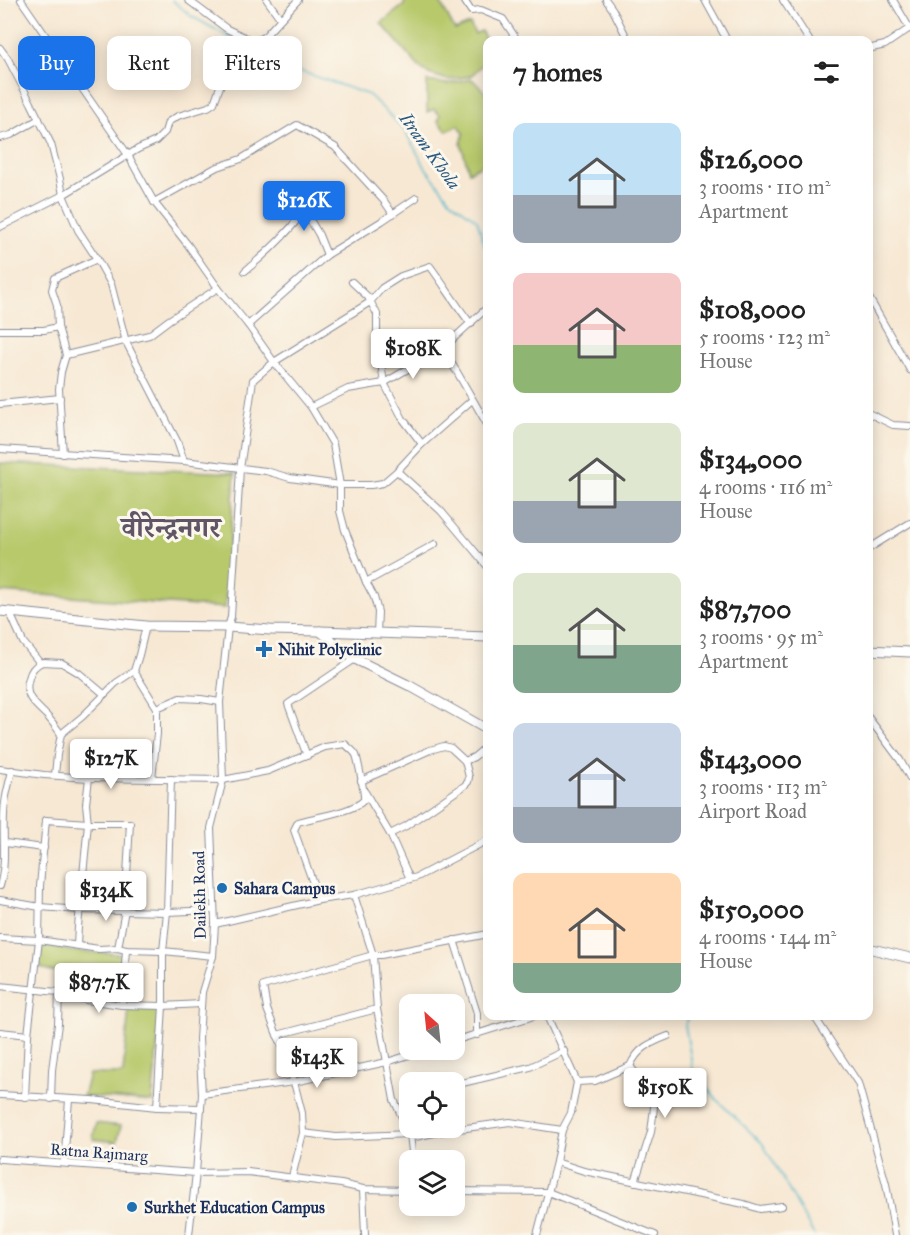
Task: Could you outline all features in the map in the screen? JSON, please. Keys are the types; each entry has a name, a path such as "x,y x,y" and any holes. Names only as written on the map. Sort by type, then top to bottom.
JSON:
{"street":[{"path":"21,0 128,155 154,202 310,407 333,444 340,485 340,511 345,530 374,597 378,612 377,633"},
{"path":"188,0 227,29 242,36"},
{"path":"267,0 280,18"},
{"path":"265,36 298,0"},
{"path":"464,0 471,11 481,10 503,19 514,36"},
{"path":"606,0 626,36"},
{"path":"705,0 725,36"},
{"path":"783,0 806,36"},
{"path":"873,48 885,45 910,28 893,0"},
{"path":"0,48 8,59 51,144 63,195 78,230 111,284 126,342 177,441 184,461"},
{"path":"0,227 63,195 145,145 156,141 165,132 168,122 177,116 208,107 214,103 219,90"},
{"path":"0,138 11,135 39,119"},
{"path":"154,202 214,168 241,159 297,125 335,147 393,214"},
{"path":"248,325 327,255 416,198"},
{"path":"287,204 312,223 327,255"},
{"path":"245,271 285,235 301,215"},
{"path":"63,454 60,398 61,372 66,355 58,327 57,305 52,290 55,278 97,259"},
{"name":"Dailekh Road","path":"189,1235 202,1094 199,1039 202,992 213,956 215,924 211,828 224,780 220,702 231,617 240,469 253,380 274,362 370,302 382,288 401,276 430,266 471,324"},
{"path":"352,282 368,297 377,314 377,337 384,383 403,418 422,444"},
{"path":"66,355 149,335 218,288"},
{"path":"873,305 910,370"},
{"path":"310,407 348,389 384,383 442,349 483,312"},
{"path":"0,330 44,330 58,327"},
{"path":"442,349 483,418"},
{"path":"0,404 60,398"},
{"path":"0,449 184,461 266,471 290,478 340,485 371,486 384,483 422,444 472,400"},
{"path":"873,415 893,424 910,426"},
{"path":"397,471 441,511 483,561"},
{"path":"873,546 910,523"},
{"path":"366,582 435,544"},
{"path":"5,612 146,626 228,627 483,638"},
{"path":"5,612 23,642 40,663"},
{"path":"56,775 61,734 116,683 134,671 146,626"},
{"path":"320,631 356,659 483,727"},
{"path":"873,651 910,652"},
{"path":"307,756 288,704 356,659"},
{"path":"61,734 47,716 33,704 27,693 28,680 33,667 43,662 63,663 104,694"},
{"path":"134,671 157,708 157,734 152,778"},
{"path":"157,708 180,698 220,702"},
{"path":"873,724 900,760 910,778"},
{"path":"0,769 89,778 224,780 267,771 325,747 345,744 356,753 365,792 390,834 410,879"},
{"path":"361,781 444,746 451,748 465,761 469,777 464,786 406,826 390,834"},
{"path":"465,761 483,749"},
{"path":"0,886 4,843 4,804 12,770"},
{"path":"77,945 88,823 86,804 89,778"},
{"path":"157,1107 171,779"},
{"path":"319,900 294,830 298,822 361,804 365,792"},
{"path":"25,1097 28,1035 39,940 46,820 130,823 125,910 118,948"},
{"path":"4,843 44,848"},
{"path":"215,924 319,900 354,895 417,877 483,843"},
{"path":"354,895 373,955 377,1009 394,1100 399,1111"},
{"path":"0,900 40,907 80,910 167,912 214,910"},
{"path":"292,1177 303,1133 302,1113 285,1050 267,1009 263,986 373,955 483,935"},
{"path":"0,939 39,940 99,949 118,948 213,956"},
{"path":"453,940 477,1013 477,1035"},
{"path":"873,949 910,958"},
{"path":"122,1005 126,950"},
{"path":"0,986 59,992 76,998 122,1005 201,1004"},
{"path":"51,1099 59,992"},
{"path":"277,1035 377,1009"},
{"path":"465,1038 522,1020"},
{"path":"537,1235 562,1130 571,1113 577,1082 549,1020"},
{"path":"817,1020 858,1083 886,1184 895,1235"},
{"path":"0,1032 28,1035"},
{"path":"577,1082 595,1081 630,1066 635,1054 650,1043 668,1036"},
{"path":"465,1082 530,1067 564,1051"},
{"path":"202,1094 294,1082 399,1058"},
{"path":"630,1066 655,1099 651,1132 635,1182"},
{"path":"0,1095 92,1100 157,1107 201,1108"},
{"path":"64,1163 69,1100"},
{"path":"465,1127 510,1122 562,1130"},
{"path":"303,1133 336,1137 399,1134"},
{"name":"Ratna Rajmarg","path":"0,1159 196,1173 236,1172 292,1177 363,1189 399,1190"},
{"path":"556,1162 584,1171 760,1209 782,1206"},
{"path":"363,1189 365,1235"},
{"path":"465,1191 548,1192 655,1235"}],"green space":[{"path":"405,0 439,0 455,30 470,24 475,34 481,31 484,36 483,64 471,76 448,80 429,74 419,67 381,23 404,5"},
{"path":"472,79 483,90 483,164 469,172 461,144 464,133 458,125 447,131 438,121 440,115 434,109 427,112 427,81 447,84"},
{"path":"0,463 235,473 225,608 0,592"},
{"path":"42,944 71,951 122,954 121,984 92,981 77,974 51,971 39,966"},
{"path":"129,1008 161,1009 152,1102 83,1097 89,1074 123,1074"},
{"path":"96,1123 121,1126 117,1142 93,1139"}],"waterway":[{"name":"Itram Khola","path":"172,0 191,16 227,36"},
{"name":"Itram Khola","path":"302,72 369,95 404,129 425,167 450,200 477,220 483,240"},
{"name":"Itram Khola","path":"687,1020 685,1025 693,1070 718,1101 763,1144 814,1235"}],"place":[{"name":"Nihit Polyclinic","path":"264,649"},
{"name":"Sahara Campus","path":"222,888"},
{"name":"Surkhet Education Campus","path":"132,1207"}],"district":[{"name":"वीरेन्द्रनगर","path":"171,527"}]}
